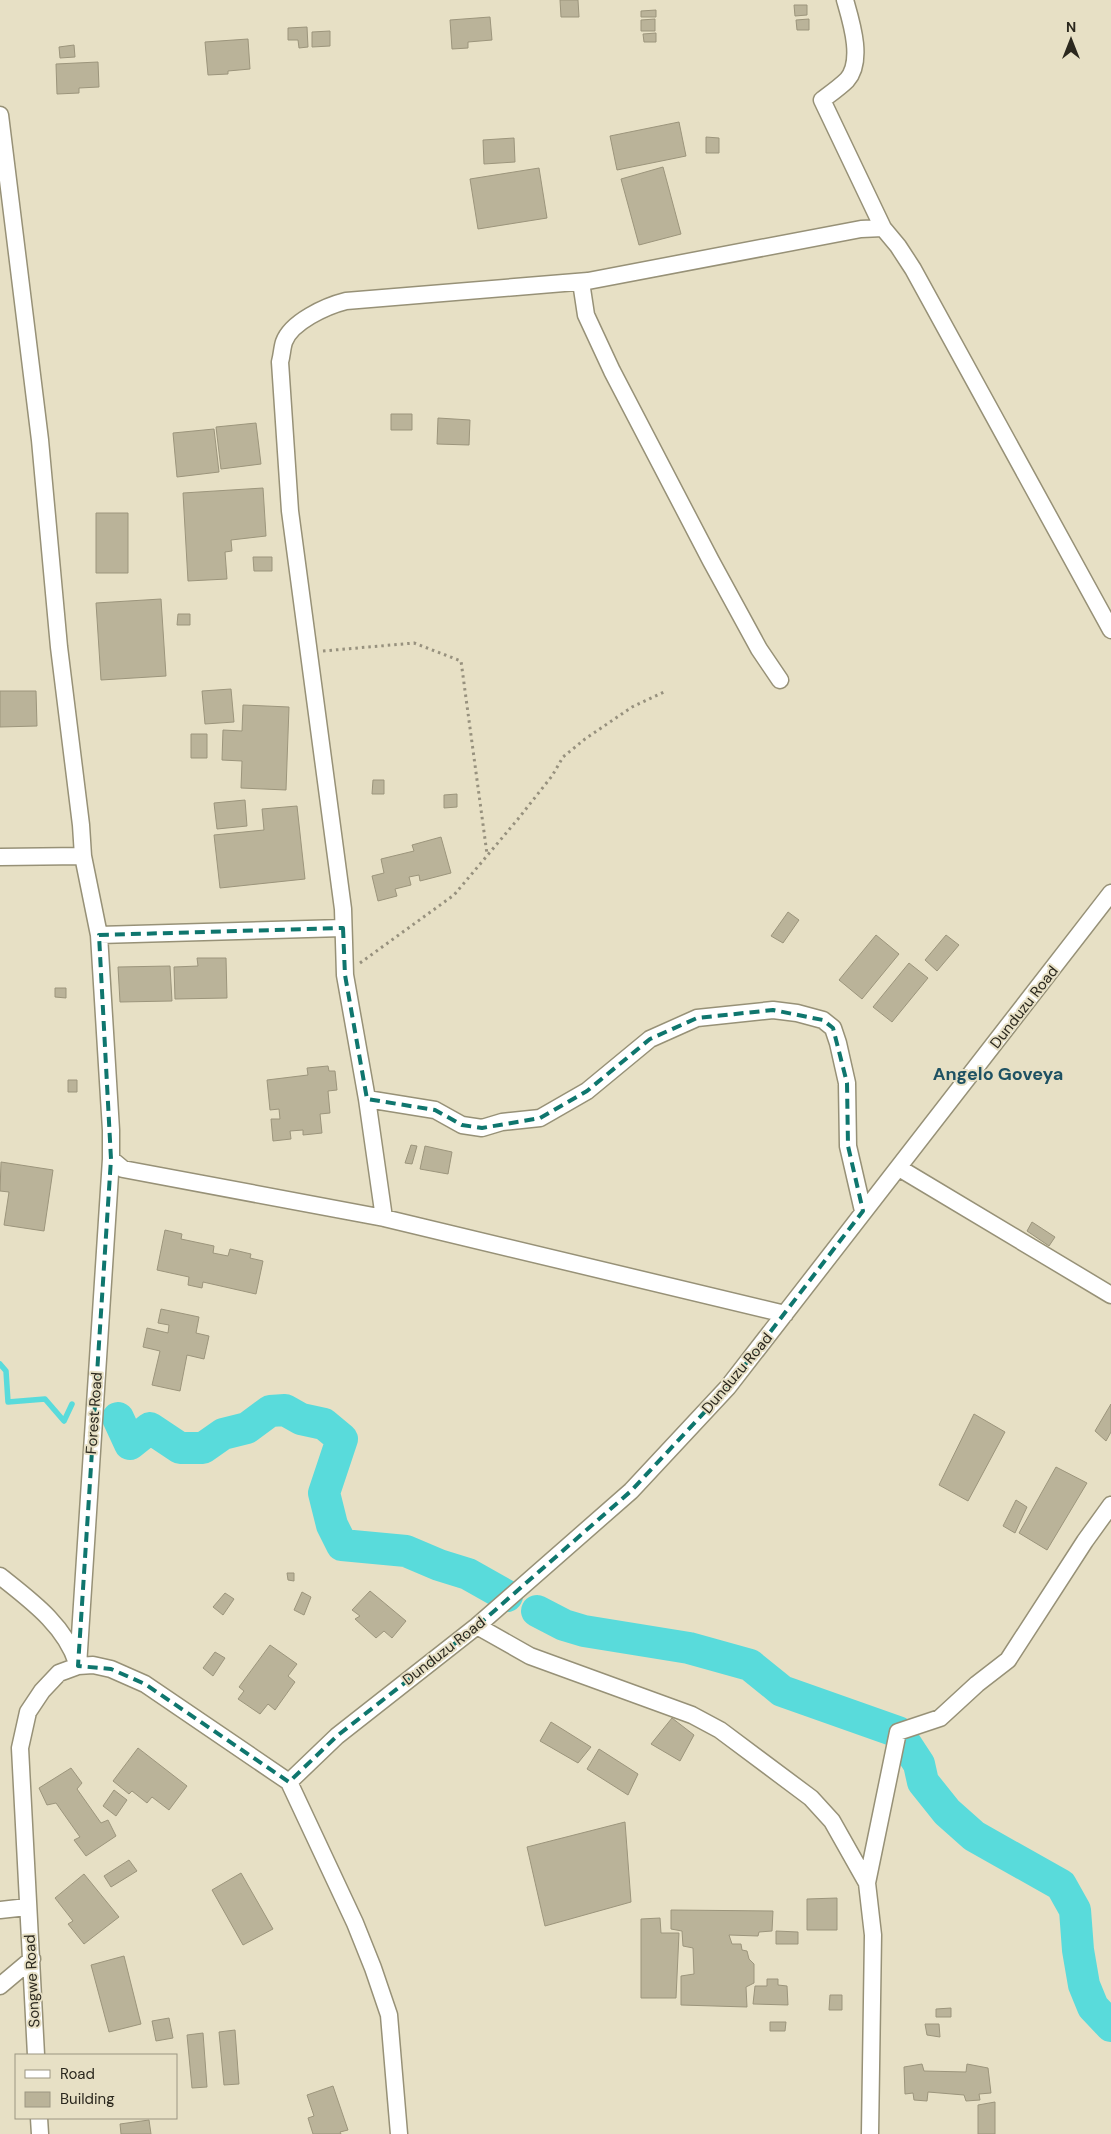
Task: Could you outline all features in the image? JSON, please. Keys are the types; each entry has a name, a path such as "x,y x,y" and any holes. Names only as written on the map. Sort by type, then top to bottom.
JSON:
{"street":[{"path":"845,0 854,34 855,58 848,79 822,100 883,228 913,269 1111,630"},
{"name":"Forest Road","path":"0,115 40,440 59,647 81,825 83,856 99,935 111,1159 78,1666"},
{"path":"384,1218 367,1100 345,975 343,909 308,652 290,501 280,362 285,340 301,322 327,306 346,301 581,282 861,229 883,228"},
{"path":"581,282 586,315 633,414 755,641 780,680"},
{"path":"0,857 83,856"},
{"name":"Dunduzu Road","path":"289,1782 338,1736 477,1626 631,1491 728,1387 862,1211 899,1168 1111,893"},
{"path":"99,935 343,928"},
{"path":"367,1100 435,1110 462,1125 482,1128 502,1122 540,1118 587,1091 650,1039 697,1018 773,1010 797,1013 823,1020 832,1028 838,1044 847,1083 848,1146 862,1211"},
{"path":"111,1159 123,1169 384,1218 785,1314"},
{"path":"899,1168 1111,1295"},
{"path":"870,2134 873,1935 868,1883 898,1732 940,1718 977,1684 1008,1660 1085,1541 1111,1505"},
{"path":"0,1576 28,1597 56,1625 73,1649 78,1666 93,1665 111,1669 145,1684 289,1782 354,1923 373,1968 389,2015 399,2134"},
{"path":"477,1626 530,1656 692,1715 720,1730 811,1798 832,1821 868,1883"},
{"name":"Songwe Road","path":"36,2054 20,1748 28,1712 42,1691 59,1673 78,1666"},
{"path":"0,1910 27,1907"},
{"path":"0,1986 32,1959"},
{"path":"40,2119 40,2134"}],"path":[{"path":"308,652 414,643 461,662 487,854"},
{"path":"345,975 454,895 524,812 552,776 563,757 585,739 632,707 666,691"}],"highlighted area":[{"path":"343,928 345,975 367,1099 435,1110 462,1125 482,1128 540,1118 587,1091 650,1039 697,1018 773,1010 823,1020 833,1028 847,1083 848,1146 863,1211 728,1387 631,1491 477,1626 337,1736 289,1782 145,1684 111,1669 78,1666 111,1159 99,935"}],"building":[{"path":"560,0 578,0 579,17 561,17"},
{"path":"794,5 807,5 807,15 795,16"},
{"path":"656,10 656,17 641,17 641,11"},
{"path":"490,17 492,40 468,42 468,48 452,49 450,20"},
{"path":"655,19 655,31 641,31 641,20"},
{"path":"809,19 809,30 797,30 796,20"},
{"path":"307,27 308,47 299,48 298,40 288,40 288,28"},
{"path":"330,31 330,46 312,47 312,32"},
{"path":"656,33 656,42 644,42 643,34"},
{"path":"248,39 250,69 228,71 228,74 208,75 205,42"},
{"path":"74,45 75,57 60,58 59,47"},
{"path":"98,62 99,87 79,88 79,93 57,94 56,64"},
{"path":"679,122 686,156 617,170 610,136"},
{"path":"706,137 719,138 719,153 706,153"},
{"path":"514,138 515,162 484,164 483,140"},
{"path":"663,167 681,234 639,245 621,179"},
{"path":"539,168 547,218 478,229 470,179"},
{"path":"391,414 412,414 412,430 391,430"},
{"path":"438,418 470,420 469,445 437,444"},
{"path":"256,423 261,464 221,469 216,427"},
{"path":"214,429 219,472 177,477 173,433"},
{"path":"263,488 266,536 231,540 232,551 225,552 227,579 188,581 183,493"},
{"path":"96,513 128,513 128,573 96,573"},
{"path":"253,557 272,557 272,571 254,571"},
{"path":"161,599 166,676 101,680 96,603"},
{"path":"178,614 190,614 190,625 177,625"},
{"path":"231,689 234,722 205,724 202,691"},
{"path":"0,691 36,691 37,726 0,727"},
{"path":"243,705 289,707 286,790 241,788 242,761 222,760 223,730 242,731"},
{"path":"191,734 207,734 207,758 191,758"},
{"path":"373,780 384,780 384,794 372,794"},
{"path":"457,794 457,807 444,808 444,795"},
{"path":"245,800 247,826 217,829 214,803"},
{"path":"297,806 305,879 220,888 214,835 264,830 262,809"},
{"path":"441,837 451,873 420,881 419,875 409,877 411,885 395,889 397,896 378,901 372,876 384,873 381,859 414,851 412,845"},
{"path":"788,912 799,920 783,943 771,936"},
{"path":"876,935 899,954 862,999 839,980"},
{"path":"946,935 959,945 937,971 925,960"},
{"path":"197,958 226,958 227,998 175,999 174,967 198,966"},
{"path":"909,963 928,978 892,1022 873,1007"},
{"path":"170,966 172,1001 120,1002 118,967"},
{"path":"55,988 66,988 66,998 55,997"},
{"path":"328,1066 329,1071 335,1071 337,1090 328,1091 330,1113 320,1114 322,1133 303,1135 303,1130 290,1131 291,1139 273,1141 271,1119 280,1119 279,1109 270,1110 267,1080 308,1075 307,1068"},
{"path":"68,1080 77,1080 77,1092 68,1092"},
{"path":"411,1145 417,1146 412,1164 405,1163"},
{"path":"425,1146 452,1152 448,1174 420,1169"},
{"path":"1,1162 53,1170 44,1231 4,1225 9,1192 0,1191"},
{"path":"1032,1222 1055,1237 1049,1246 1027,1231"},
{"path":"165,1230 182,1234 181,1239 214,1246 213,1253 228,1256 230,1249 251,1254 250,1258 263,1261 256,1294 203,1282 202,1288 188,1285 189,1277 157,1270"},
{"path":"161,1309 199,1317 196,1333 209,1336 204,1359 187,1355 180,1391 152,1385 160,1351 143,1347 147,1328 168,1333 169,1325 158,1323"},
{"path":"1111,1404 1111,1432 1106,1441 1095,1431"},
{"path":"974,1414 1005,1432 968,1501 939,1485"},
{"path":"1056,1467 1087,1483 1047,1550 1019,1533"},
{"path":"1016,1500 1027,1507 1015,1533 1003,1526"},
{"path":"287,1573 294,1573 294,1581 288,1580"},
{"path":"370,1591 406,1621 392,1638 384,1631 376,1638 355,1619 360,1616 352,1610"},
{"path":"302,1592 311,1597 304,1615 294,1610"},
{"path":"225,1593 234,1599 223,1615 213,1607"},
{"path":"270,1645 297,1664 288,1676 295,1682 275,1710 268,1704 260,1714 238,1699 244,1691 239,1687"},
{"path":"215,1652 225,1658 213,1676 203,1668"},
{"path":"672,1718 694,1735 680,1761 651,1744"},
{"path":"551,1722 591,1747 578,1763 540,1741"},
{"path":"138,1748 187,1786 169,1810 152,1797 147,1803 132,1791 129,1794 113,1781"},
{"path":"599,1749 638,1774 628,1795 587,1769"},
{"path":"71,1768 82,1783 77,1789 101,1823 108,1820 116,1836 86,1856 74,1840 80,1837 56,1803 47,1805 39,1788"},
{"path":"114,1790 127,1800 116,1816 103,1806"},
{"path":"625,1822 631,1902 545,1926 527,1847"},
{"path":"129,1860 137,1871 111,1887 104,1876"},
{"path":"241,1873 273,1929 243,1945 212,1890"},
{"path":"84,1874 119,1917 84,1944 68,1924 73,1921 55,1898"},
{"path":"837,1898 837,1930 807,1930 807,1899"},
{"path":"671,1910 773,1911 772,1931 759,1932 758,1936 729,1935 732,1944 741,1944 742,1950 747,1951 749,1959 754,1964 754,1983 746,1987 747,2007 681,2005 681,1976 694,1974 693,1948 683,1946 682,1931 671,1929"},
{"path":"660,1918 661,1933 679,1933 676,1998 641,1998 641,1919"},
{"path":"776,1931 798,1932 798,1944 776,1944"},
{"path":"124,1956 141,2024 109,2032 91,1965"},
{"path":"767,1979 778,1979 778,1985 787,1986 788,2005 753,2004 755,1986 767,1986"},
{"path":"830,1995 842,1995 842,2010 829,2010"},
{"path":"951,2008 951,2017 936,2017 936,2009"},
{"path":"169,2018 173,2038 156,2041 152,2021"},
{"path":"770,2022 786,2022 785,2031 770,2031"},
{"path":"925,2024 939,2024 940,2037 927,2035"},
{"path":"235,2030 239,2084 224,2085 219,2032"},
{"path":"203,2033 207,2087 192,2088 187,2035"},
{"path":"922,2064 924,2071 966,2072 967,2064 988,2068 991,2093 979,2094 980,2100 966,2101 964,2095 928,2092 927,2101 914,2100 913,2093 905,2094 904,2067"},
{"path":"333,2086 348,2130 340,2132 341,2134 313,2134 308,2118 314,2116 307,2095"},
{"path":"995,2102 995,2134 978,2134 978,2105"},
{"path":"149,2120 151,2134 121,2134 120,2124"}],"waterway":[{"path":"0,1364 6,1371 8,1402 45,1399 64,1421 72,1404"},
{"path":"118,1418 130,1444 150,1428 180,1448 203,1448 223,1434 247,1428 270,1411 285,1410 301,1419 324,1424 342,1439 324,1493 332,1525 342,1545 406,1551 439,1565 468,1574 507,1596"},
{"path":"537,1611 564,1625 584,1631 689,1648 750,1665 782,1691 898,1732 919,1764 923,1782 947,1812 974,1836 1061,1885 1075,1910 1078,1950 1084,1985 1093,2007 1111,2026"}],"district":[{"name":"Angelo Goveya","path":"998,1074"}]}
